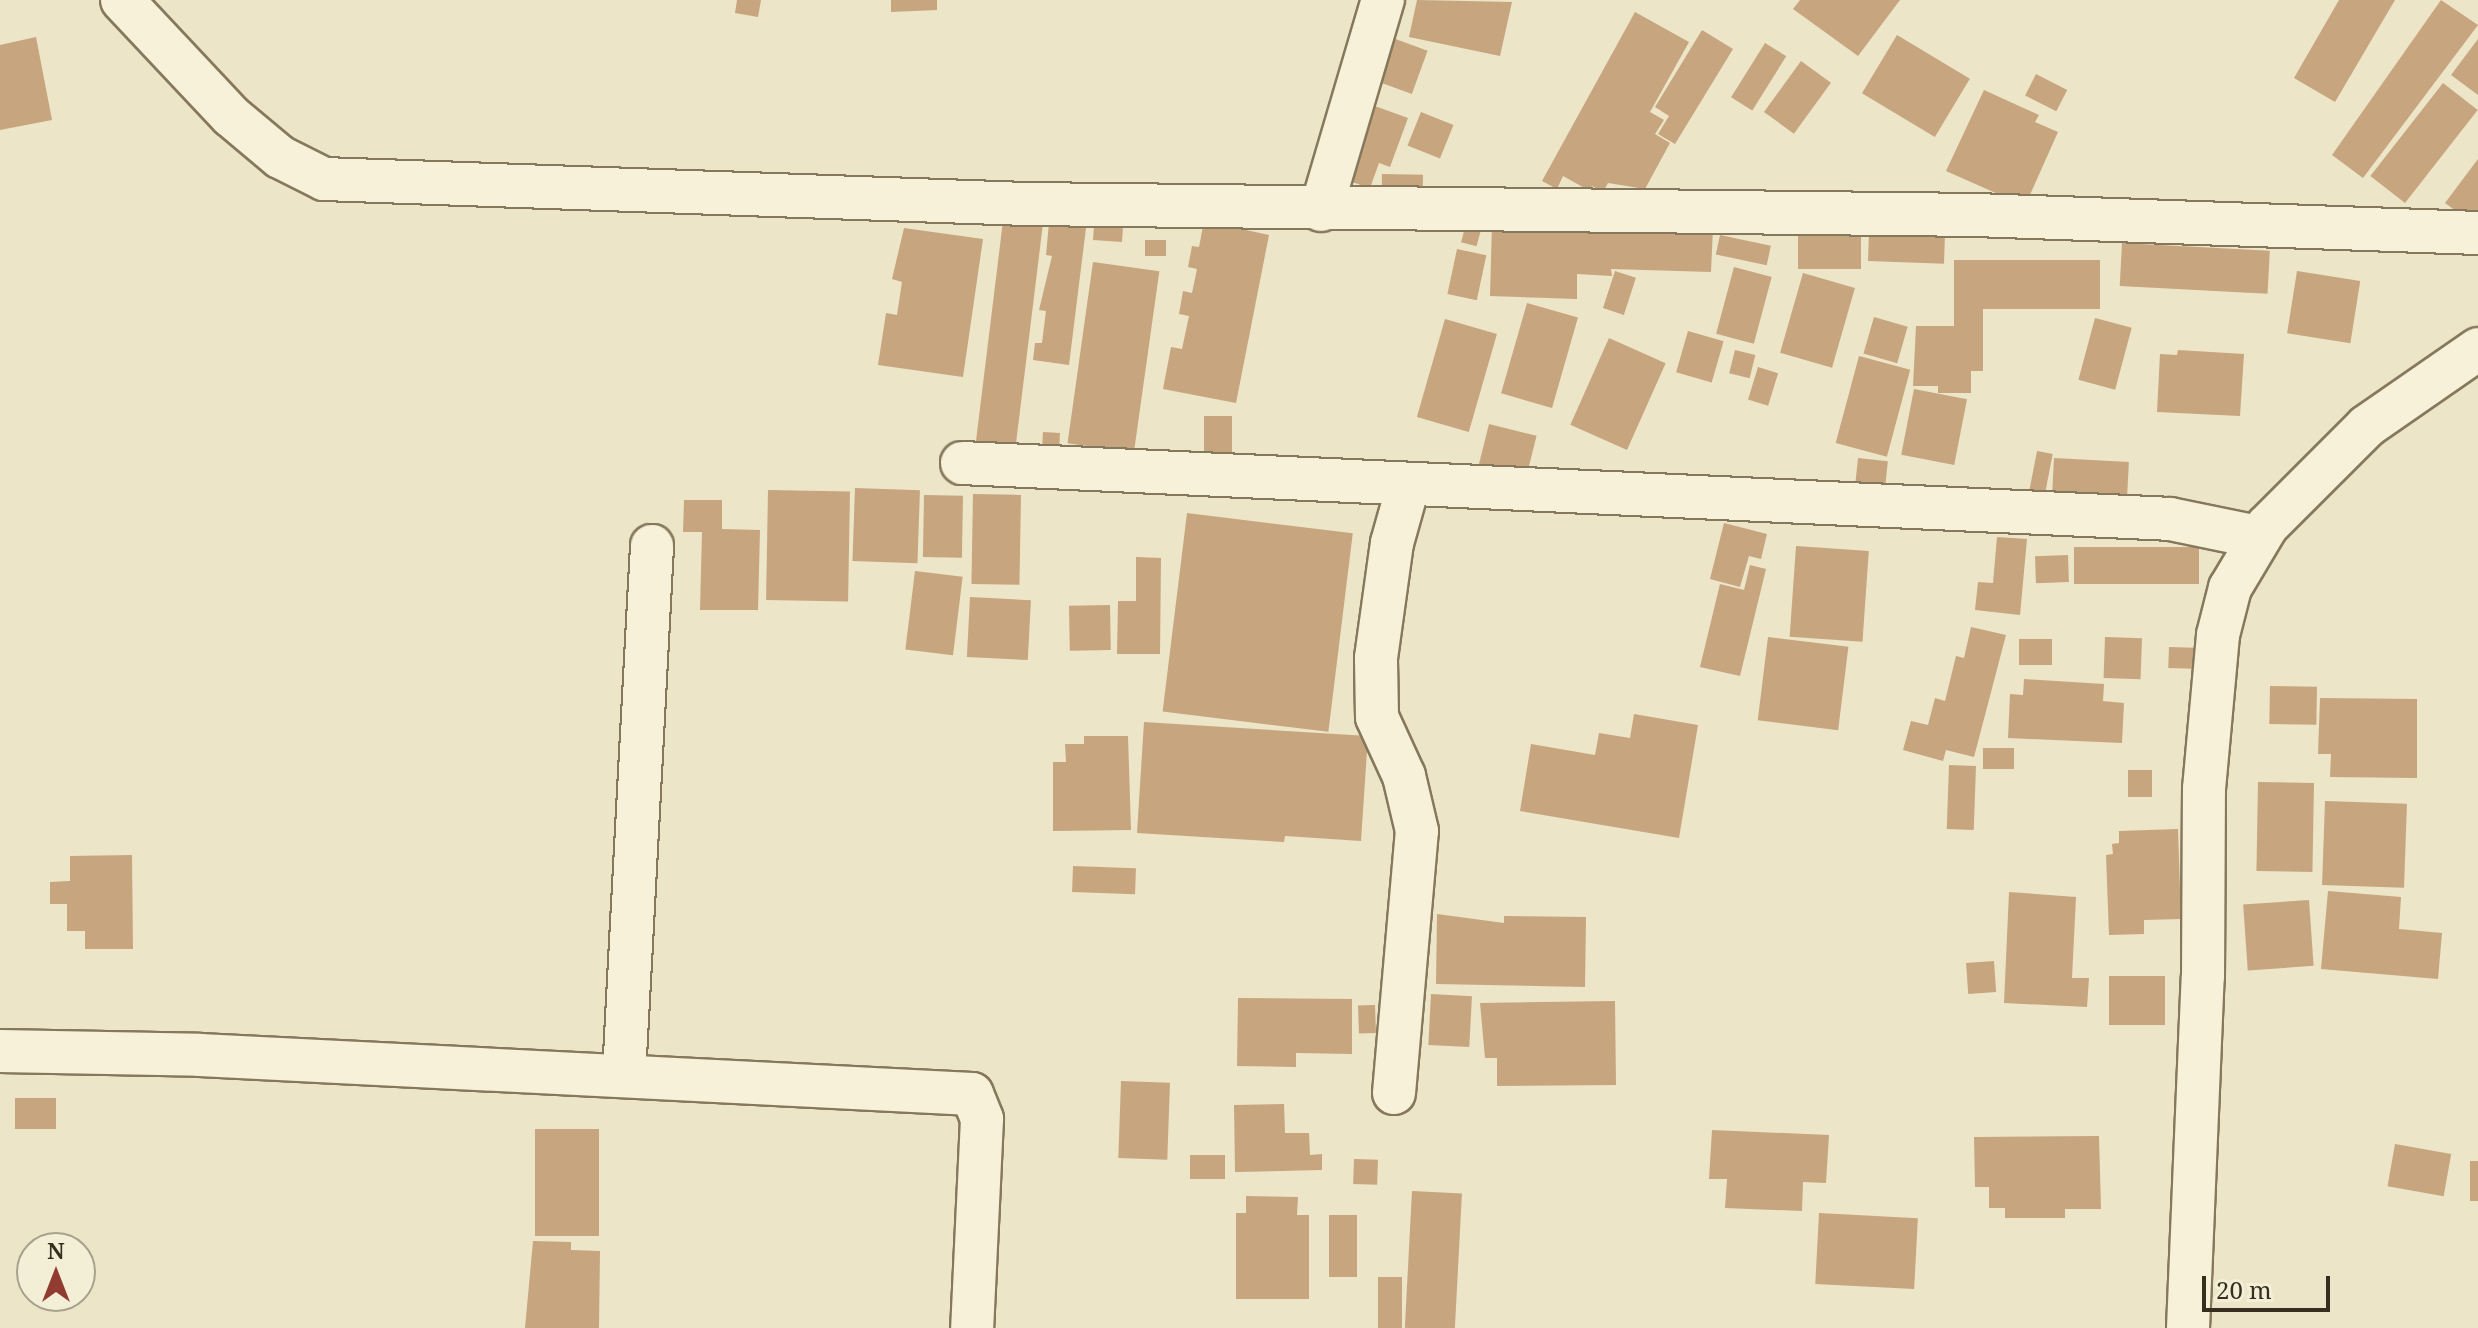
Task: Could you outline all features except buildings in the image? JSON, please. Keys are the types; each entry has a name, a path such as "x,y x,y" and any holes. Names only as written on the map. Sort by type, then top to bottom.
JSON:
{"street":[{"path":"122,0 231,116 280,157 324,179 1321,210 1975,215 2478,233"},
{"path":"1321,210 1383,0"},
{"path":"2188,1328 2209,709 2230,588 2258,537 2367,426 2478,349"},
{"path":"962,463 2170,519 2258,537"},
{"path":"1394,1093 1417,831 1404,776 1377,717 1376,658 1392,543 1408,486"},
{"path":"624,1075 652,546"},
{"path":"0,1051 624,1075 972,1094 982,1119 972,1328"}]}
